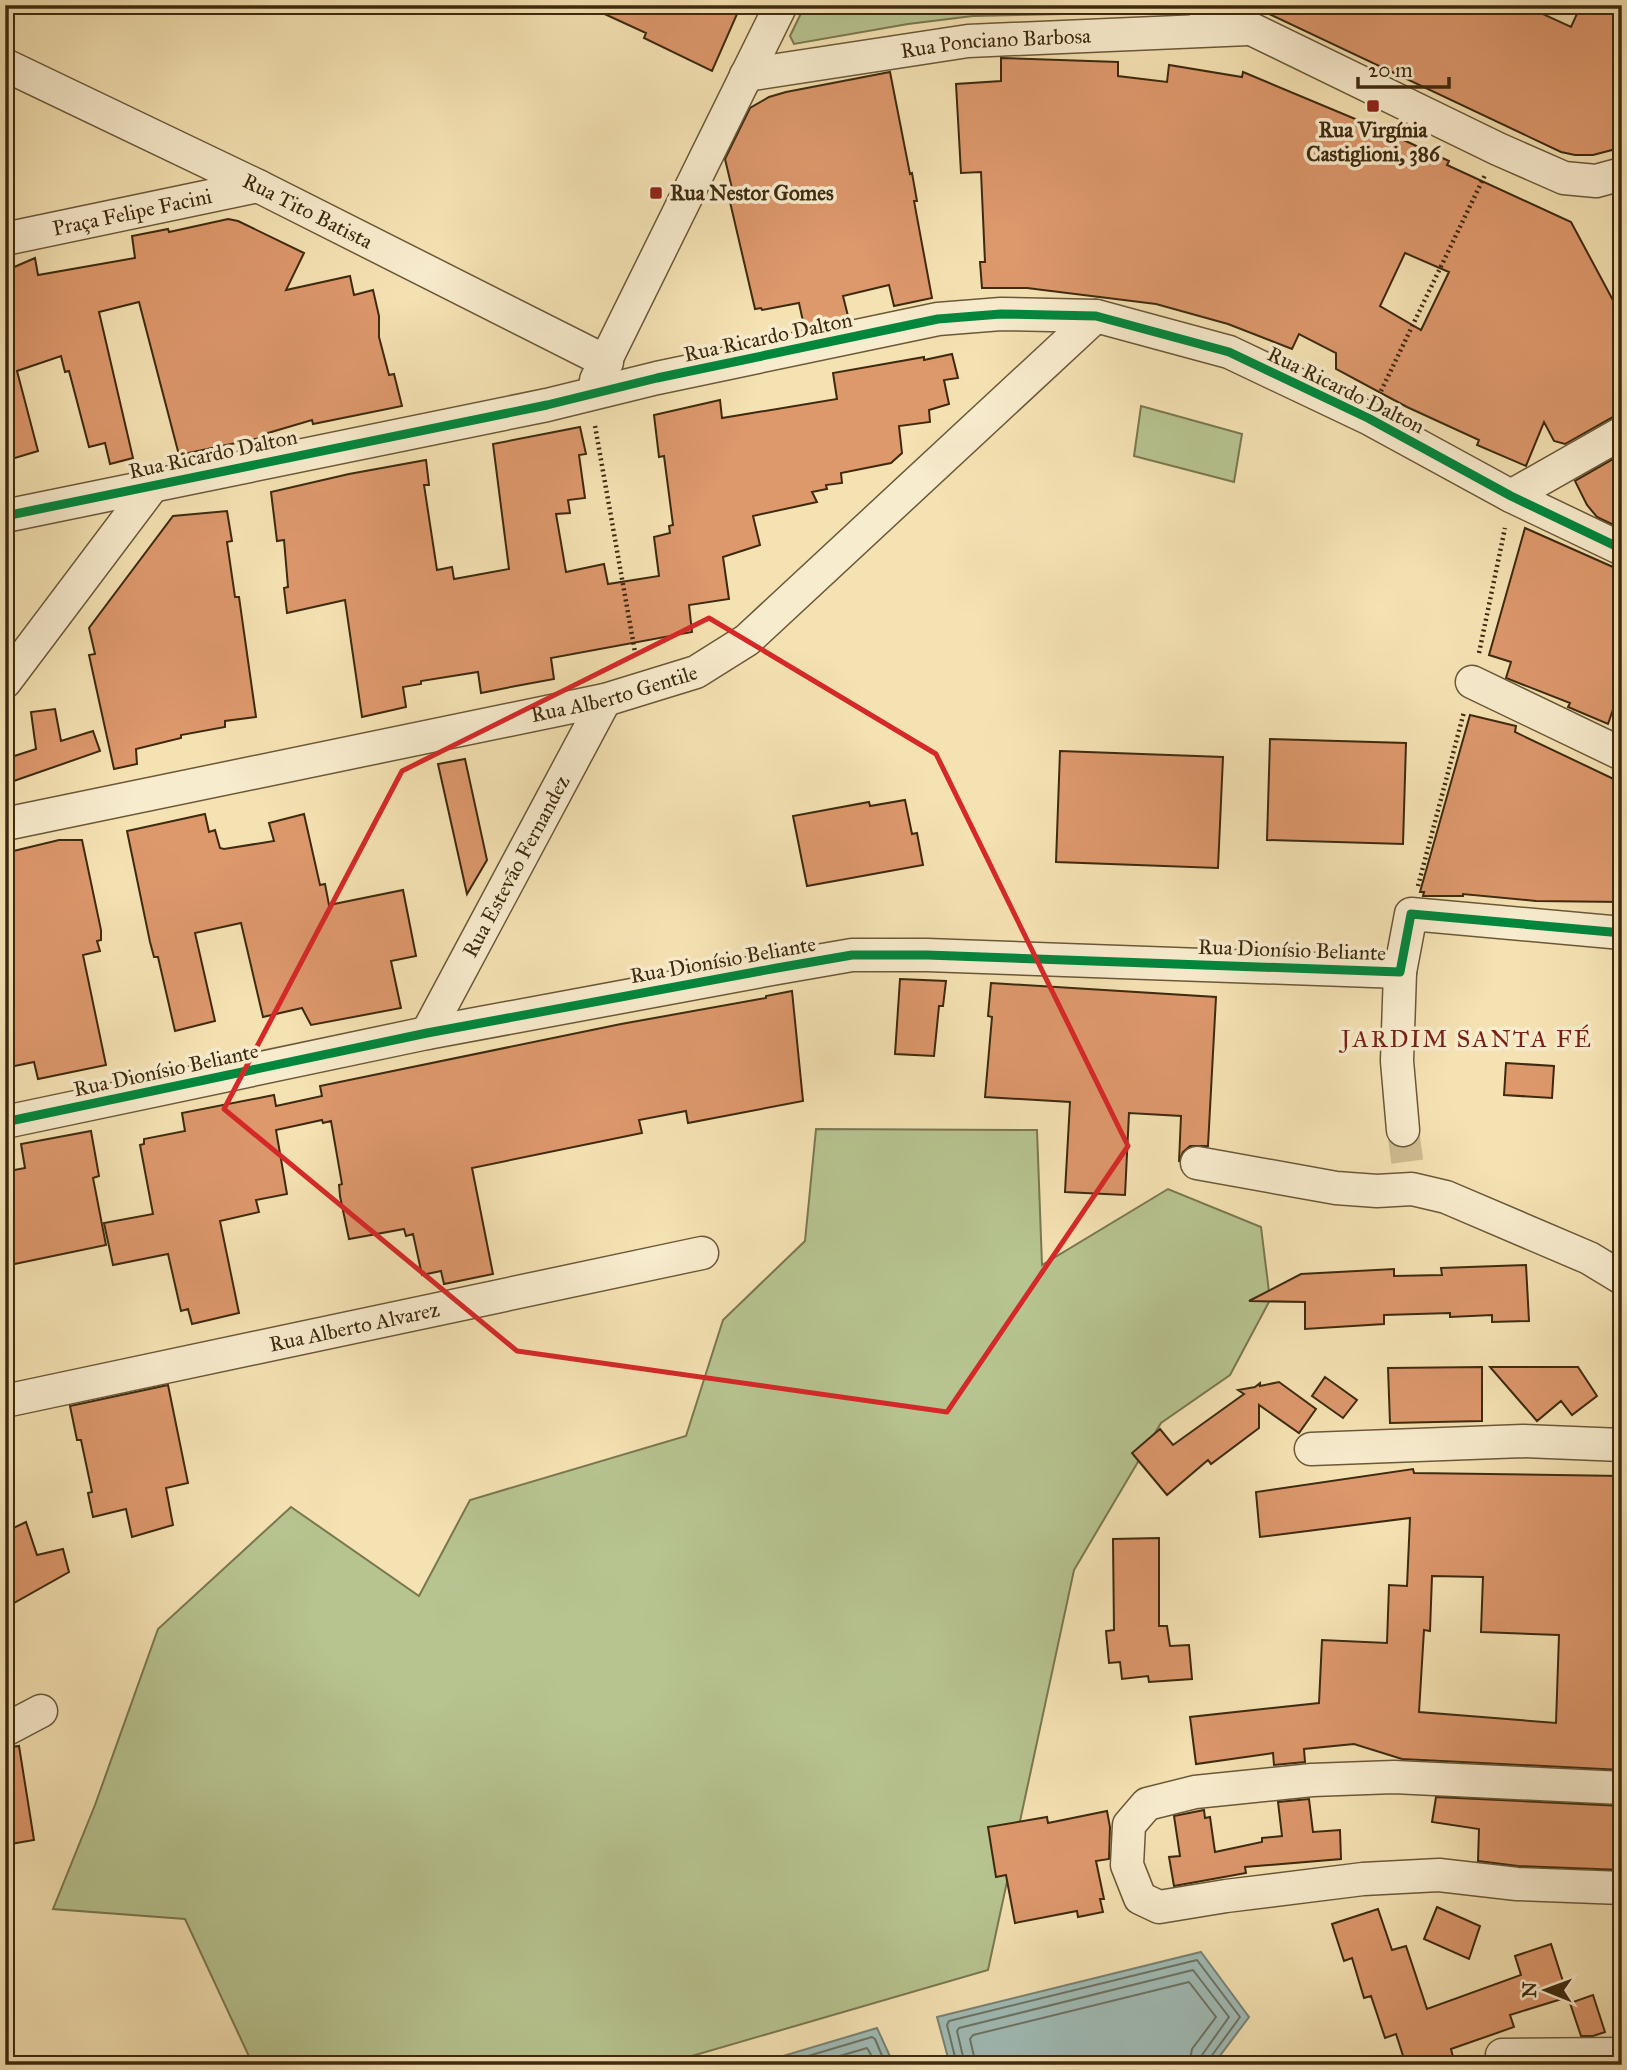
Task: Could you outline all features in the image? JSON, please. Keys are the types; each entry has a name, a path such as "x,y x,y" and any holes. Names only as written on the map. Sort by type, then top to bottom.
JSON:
{"street":[{"path":"589,393 607,362 781,5"},
{"path":"1202,5 1498,149 1564,178 1595,181 1622,174"},
{"name":"Rua Ponciano Barbosa","path":"746,75 968,41 1248,29"},
{"name":"Rua Tito Batista","path":"5,65 258,186 607,362"},
{"name":"Praça Felipe Facini","path":"5,239 258,186"},
{"name":"Rua Ricardo Dalton","path":"5,516 547,405 589,393 939,318 1000,314 1096,316 1229,352 1368,418 1511,496 1622,549"},
{"name":"Rua Alberto Gentile","path":"5,824 605,700 696,672 747,640 1096,316"},
{"path":"1511,496 1622,433"},
{"path":"5,682 155,484"},
{"path":"1472,682 1622,754"},
{"name":"Rua Estevão Fernandez","path":"427,1033 605,700"},
{"name":"Rua Dionísio Beliante","path":"5,1122 427,1033 852,955 927,954 1400,972 1411,914 1622,933"},
{"path":"1400,972 1397,1061 1403,1130"},
{"path":"1197,1163 1336,1188 1377,1191 1410,1178 1446,1197 1589,1258 1622,1278"},
{"name":"Rua Alberto Alvarez","path":"5,1401 702,1253"},
{"path":"1589,1258 1622,1253"},
{"path":"1311,1449 1523,1441 1622,1445"},
{"path":"5,1730 41,1710"},
{"path":"1622,1788 1394,1777 1312,1780 1195,1792 1147,1804 1129,1825 1127,1865 1140,1898 1159,1907 1363,1879 1439,1875 1517,1884 1622,1888"},
{"path":"1502,2054 1622,2054"}],"path":[{"path":"1368,418 1498,149"},
{"path":"589,393 641,690"}],"highlighted area":[{"path":"709,618 936,754 1128,1146 947,1412 517,1351 224,1109 402,771"}],"green space":[{"path":"805,5 1112,5 1112,13 973,16 908,24 794,44 790,36"},
{"path":"1141,406 1242,434 1234,482 1134,456"},
{"path":"816,1129 1037,1130 1042,1265 1168,1189 1261,1227 1270,1300 1230,1375 1161,1423 1074,1570 988,1970 661,2065 253,2065 185,1919 53,1909 95,1805 158,1629 291,1507 419,1596 470,1500 686,1436 723,1320 805,1241"}],"water":[{"path":"1201,1952 1249,2017 1213,2065 950,2065 937,2017"},
{"path":"877,2028 894,2065 753,2065"}],"building":[{"path":"585,5 741,5 712,71 644,38 646,33"},
{"path":"1250,5 1523,5 1571,27 1581,5 1622,5 1622,143 1612,150 1593,155 1561,152"},
{"path":"1001,58 1118,62 1118,76 1167,82 1169,65 1242,77 1243,72 1384,131 1449,161 1447,165 1571,222 1622,317 1622,415 1613,417 1565,444 1554,441 1544,422 1526,466 1477,445 1479,440 1407,407 1336,369 1336,353 1299,334 1292,349 1228,324 1156,304 1027,288 982,288 980,262 985,262 981,172 961,173 956,84 1001,81","holes":["1405,253 1449,272 1421,330 1380,306"]},
{"path":"890,72 910,174 912,173 917,201 914,201 932,298 894,306 889,285 843,296 848,316 804,326 799,303 755,309 730,202 735,201 725,159 750,108 769,97 786,92"},
{"path":"228,219 238,221 304,253 286,290 350,276 354,295 373,290 379,316 379,337 389,375 394,374 402,406 313,424 312,420 268,433 269,436 179,455 139,302 99,312 133,458 110,464 105,443 89,447 69,371 65,372 61,356 17,371 38,451 5,461 5,271 35,258 38,275 135,258 132,236 168,229 169,232"},
{"path":"952,354 958,378 944,380 949,404 929,410 930,422 899,426 902,453 891,463 841,473 842,483 826,485 827,489 812,492 817,502 753,516 760,545 723,557 729,599 689,605 692,632 551,658 554,679 481,693 478,672 421,681 421,684 403,687 406,707 362,717 345,600 287,613 284,540 277,541 271,492 426,460 429,485 424,485 437,570 452,567 454,579 509,569 493,444 580,427 586,454 579,455 585,498 568,500 570,513 556,514 566,572 604,564 608,584 659,576 654,537 670,533 669,526 673,525 664,456 659,457 654,415 720,400 722,418 837,399 833,373"},
{"path":"1622,454 1622,529 1597,517 1587,505 1575,481"},
{"path":"227,511 232,541 227,542 235,597 239,597 256,717 225,721 225,727 181,735 181,738 136,749 137,764 114,769 89,655 95,654 89,628 173,516"},
{"path":"1525,528 1622,571 1622,706 1615,704 1608,724 1568,707 1570,703 1506,678 1511,662 1489,655"},
{"path":"55,709 61,741 93,731 100,751 5,784 5,759 36,749 31,712"},
{"path":"1470,715 1516,726 1515,732 1622,783 1622,902 1536,901 1463,894 1423,896 1424,892 1420,892"},
{"path":"1270,739 1406,743 1403,844 1267,840"},
{"path":"1060,751 1223,757 1218,868 1056,862"},
{"path":"465,759 487,860 467,894 438,764"},
{"path":"905,800 912,834 917,833 923,865 807,886 793,816 869,802 870,806"},
{"path":"205,814 209,832 215,830 220,848 224,849 274,841 269,823 304,814 320,885 325,884 329,905 403,890 416,956 391,961 401,1008 311,1025 302,1008 263,1017 241,923 195,933 215,1021 175,1031 158,957 154,957 150,942 127,831"},
{"path":"59,840 82,840 101,930 101,940 97,941 100,951 83,955 106,1065 38,1079 34,1062 5,1068 5,853"},
{"path":"900,979 946,981 943,1006 939,1006 934,1056 895,1054"},
{"path":"991,983 1216,997 1208,1146 1190,1146 1183,1152 1179,1162 1181,1116 1129,1113 1125,1195 1065,1192 1070,1102 985,1097 992,1017 988,1016"},
{"path":"792,991 803,1101 688,1123 686,1111 639,1120 642,1133 472,1168 493,1274 444,1284 441,1271 422,1275 413,1234 406,1236 404,1229 349,1239 340,1196 339,1185 342,1184 331,1121 323,1123 322,1120 276,1130 287,1194 256,1200 259,1212 220,1221 239,1313 192,1324 188,1309 181,1311 168,1254 113,1265 104,1223 153,1214 140,1145 144,1144 144,1139 185,1131 182,1113 274,1095 276,1106 322,1096 320,1086"},
{"path":"1506,1063 1554,1066 1552,1098 1504,1095"},
{"path":"91,1131 99,1176 93,1178 106,1245 5,1266 5,1185 11,1185 9,1171 25,1168 21,1144"},
{"path":"1526,1265 1529,1321 1492,1322 1492,1315 1450,1317 1450,1313 1384,1315 1384,1324 1305,1329 1305,1302 1249,1301 1301,1274 1394,1269 1394,1276 1442,1275 1441,1268"},
{"path":"1482,1367 1482,1421 1390,1423 1388,1368"},
{"path":"1490,1367 1578,1367 1597,1396 1572,1415 1561,1401 1537,1421"},
{"path":"1325,1377 1357,1400 1343,1418 1312,1396"},
{"path":"1279,1382 1316,1409 1299,1433 1259,1405 1259,1428 1211,1464 1208,1460 1167,1495 1132,1453 1160,1429 1173,1445 1244,1394 1238,1390 1255,1387 1260,1383 1260,1386"},
{"path":"168,1385 188,1483 166,1488 173,1525 132,1537 126,1509 93,1517 88,1493 92,1492 81,1440 77,1440 70,1406"},
{"path":"1413,1469 1414,1473 1622,1476 1622,1770 1402,1759 1354,1744 1304,1749 1305,1762 1274,1765 1273,1753 1196,1764 1190,1717 1319,1703 1322,1640 1387,1643 1389,1585 1407,1586 1410,1518 1260,1537 1256,1492","holes":["1432,1576 1483,1577 1481,1632 1559,1635 1556,1723 1419,1712 1424,1630 1430,1631"]},
{"path":"26,1522 37,1555 63,1549 69,1572 5,1608 5,1532"},
{"path":"1159,1538 1159,1626 1167,1626 1170,1646 1189,1645 1192,1679 1149,1682 1148,1676 1122,1679 1120,1662 1109,1663 1106,1631 1114,1630 1113,1539"},
{"path":"19,1746 34,1840 5,1845 5,1748"},
{"path":"1436,1797 1622,1806 1622,1870 1518,1866 1478,1861 1479,1829 1432,1822"},
{"path":"1309,1799 1313,1832 1340,1830 1341,1859 1245,1867 1246,1873 1174,1886 1169,1857 1180,1856 1174,1816 1204,1810 1205,1818 1210,1817 1215,1852 1262,1842 1262,1838 1282,1836 1278,1802"},
{"path":"1107,1811 1110,1827 1109,1859 1096,1861 1104,1899 1100,1899 1103,1912 1078,1917 1077,1911 1015,1923 1006,1875 996,1877 988,1827 1047,1817 1048,1823"},
{"path":"1437,1907 1480,1926 1469,1959 1424,1939"},
{"path":"1378,1909 1392,1950 1406,1946 1427,2009 1521,1975 1515,1956 1551,1944 1568,1997 1510,2015 1514,2027 1451,2049 1454,2061 1442,2065 1406,2065 1396,2034 1385,2038 1371,1996 1364,1998 1352,1958 1344,1961 1332,1924"},
{"path":"1593,1995 1605,2032 1581,2036 1570,2003"}],"tunnel":[{"path":"1403,1130 1408,1167"}],"cycle path":[{"path":"5,516 547,405 657,378 938,319 1001,314 1096,316 1229,352 1368,418 1511,496 1622,549"},
{"path":"5,1122 427,1033 852,955 927,955 1400,972 1411,914 1622,933"}],"place":[{"name":"Rua Virgínia Castiglioni, 386","path":"1373,106"},
{"name":"Rua Nestor Gomes","path":"656,193"}],"district":[{"name":"JARDIM SANTA FÉ","path":"1467,1039"}]}
